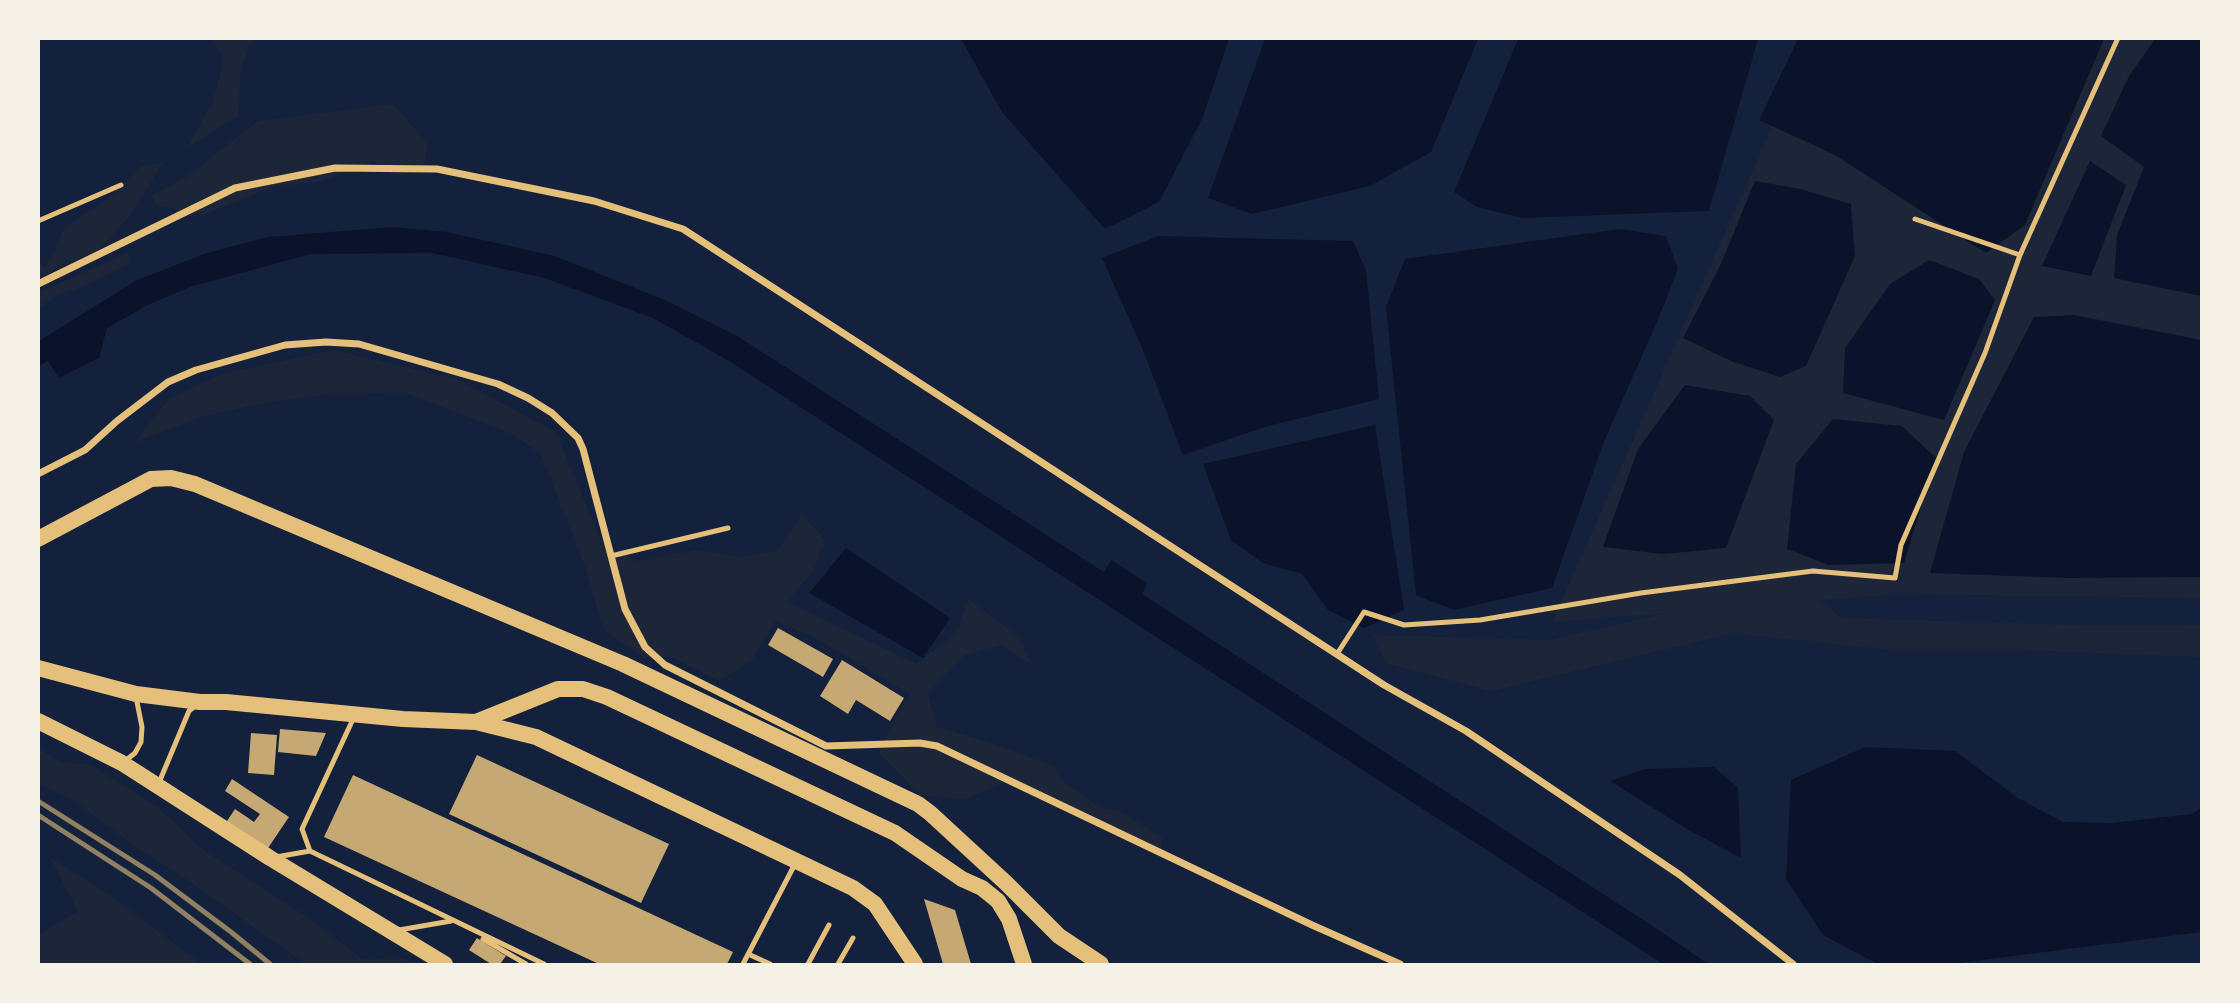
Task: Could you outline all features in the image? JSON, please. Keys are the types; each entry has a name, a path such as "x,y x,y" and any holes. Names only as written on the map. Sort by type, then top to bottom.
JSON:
{"main road":[{"path":"38,539 151,479 171,478 195,484 623,664 918,804 1006,883 1059,936 1101,964"},
{"path":"38,668 136,694 200,702 475,722 536,737 853,888 876,904 915,964"},
{"path":"475,722 558,690 583,689 607,697 895,833 962,879 982,887 998,901 1009,919 1024,964"},
{"path":"38,721 122,763 270,858 445,964"}],"street":[{"path":"38,284 235,188 335,168 437,169 594,201 683,229 1384,685 1466,731 1680,875 1793,964"},
{"path":"38,474 85,450 160,387 195,370 285,345 326,342 359,344 498,384 552,412 578,438 625,609 645,648 665,665 827,746 920,743 937,746 1299,919 1400,964"}],"lane":[{"path":"1337,654 1364,612 1404,625 1479,620 1641,593 1813,571 1895,578 1901,545 1985,354 2020,255 2118,38"},
{"path":"38,221 121,185"},
{"path":"1915,219 2020,255"},
{"path":"611,556 728,528"},
{"path":"122,763 135,753 141,742 142,727 136,694"},
{"path":"158,785 189,711 200,702"},
{"path":"310,851 302,829 355,714"},
{"path":"270,858 310,851 544,964"},
{"path":"743,964 796,861"},
{"path":"391,932 453,920 526,964"},
{"path":"808,964 830,925"},
{"path":"838,964 853,938"},
{"path":"748,954 771,964"}],"shaded area":[{"path":"1265,38 1478,39 1431,152 1370,186 1252,214 1208,198"},
{"path":"212,39 253,39 241,67 238,116 187,148 213,102 224,58"},
{"path":"961,39 1229,39 1202,119 1159,202 1105,229 1002,112"},
{"path":"1518,39 1758,39 1709,211 1523,218 1477,207 1454,192"},
{"path":"1798,39 2104,39 2025,225 1986,253 1835,155 1759,120"},
{"path":"1811,39 2201,39 2201,598 1893,594 1821,600 1841,618 2105,626 2201,625 2201,657 2020,650 1890,650 1733,633 1491,691 1386,663 1373,635 1550,640 1669,613 1552,622"},
{"path":"2155,39 2201,39 2201,296 2114,278 2117,235 2144,167 2101,136 2129,76"},
{"path":"393,104 428,144 424,169 395,176 373,160 321,181 273,187 203,215 154,204 152,195 185,178 258,121"},
{"path":"2090,161 2126,185 2091,276 2042,266"},
{"path":"163,163 131,214 101,248 39,277 39,263 46,268 65,227 106,200 142,166"},
{"path":"1755,181 1800,189 1851,204 1855,256 1806,366 1780,377 1731,361 1683,338 1720,266"},
{"path":"393,227 447,232 555,256 665,300 737,336 1104,572 1111,560 1147,583 1142,594 1708,964 1663,964 729,361 653,318 544,278 432,253 311,254 193,286 150,304 107,328 99,358 59,378 48,361 39,366 39,341 137,280 207,253 268,237"},
{"path":"1619,229 1666,236 1678,269 1605,439 1552,588 1454,610 1416,595 1386,307 1405,259"},
{"path":"1158,236 1353,241 1366,270 1379,399 1268,426 1183,455 1143,350 1102,258"},
{"path":"127,253 130,263 85,286 59,294 39,308 39,292"},
{"path":"1929,260 1979,279 1995,300 1944,420 1843,393 1845,348 1890,284"},
{"path":"2074,315 2201,340 2201,577 2068,578 1930,573 1964,452 2034,317"},
{"path":"333,350 456,379 556,432 601,541 636,561 697,550 739,557 777,551 802,514 825,540 813,571 787,602 917,664 956,633 968,599 1020,638 1032,665 1001,645 965,655 927,692 937,727 995,744 1053,766 1063,781 1100,808 1121,812 1163,838 1159,857 1004,783 966,799 920,795 879,753 910,694 812,636 775,621 752,660 719,681 672,657 644,658 603,629 586,569 541,454 510,433 406,393 327,394 258,404 201,417 133,443 170,398 222,374"},
{"path":"1685,385 1750,396 1774,420 1726,548 1663,554 1603,547 1638,449"},
{"path":"1833,419 1902,426 1936,458 1904,563 1829,565 1787,549 1796,464"},
{"path":"1375,425 1404,610 1364,628 1328,610 1302,574 1263,563 1231,540 1203,464"},
{"path":"846,548 950,618 923,658 809,593"},
{"path":"1865,747 1955,751 2018,798 2063,822 2111,823 2192,814 2201,808 2201,932 1951,964 1878,964 1823,935 1786,879 1791,780"},
{"path":"39,749 61,762 91,765 156,806 206,852 309,918 362,959 405,958 412,964 305,964 73,800 39,784"},
{"path":"1714,767 1738,788 1741,858 1687,829 1610,781 1645,769"},
{"path":"49,857 111,896 202,964 39,964 39,935 78,911"}],"building":[{"path":"778,628 833,659 823,677 768,645"},
{"path":"842,660 904,698 890,721 856,700 848,714 820,696"},
{"path":"280,729 326,733 316,756 278,752"},
{"path":"251,733 277,735 274,775 248,773"},
{"path":"477,755 669,844 641,903 449,814"},
{"path":"353,775 733,952 727,964 599,964 324,837"},
{"path":"232,779 289,817 266,851 225,824 235,809 254,822 260,814 225,791"},
{"path":"924,899 955,910 971,964 943,964"},
{"path":"477,938 506,956 500,964 491,964 469,950"}],"railway":[{"path":"38,801 155,875 270,964"},
{"path":"38,815 151,888 250,964"}]}
